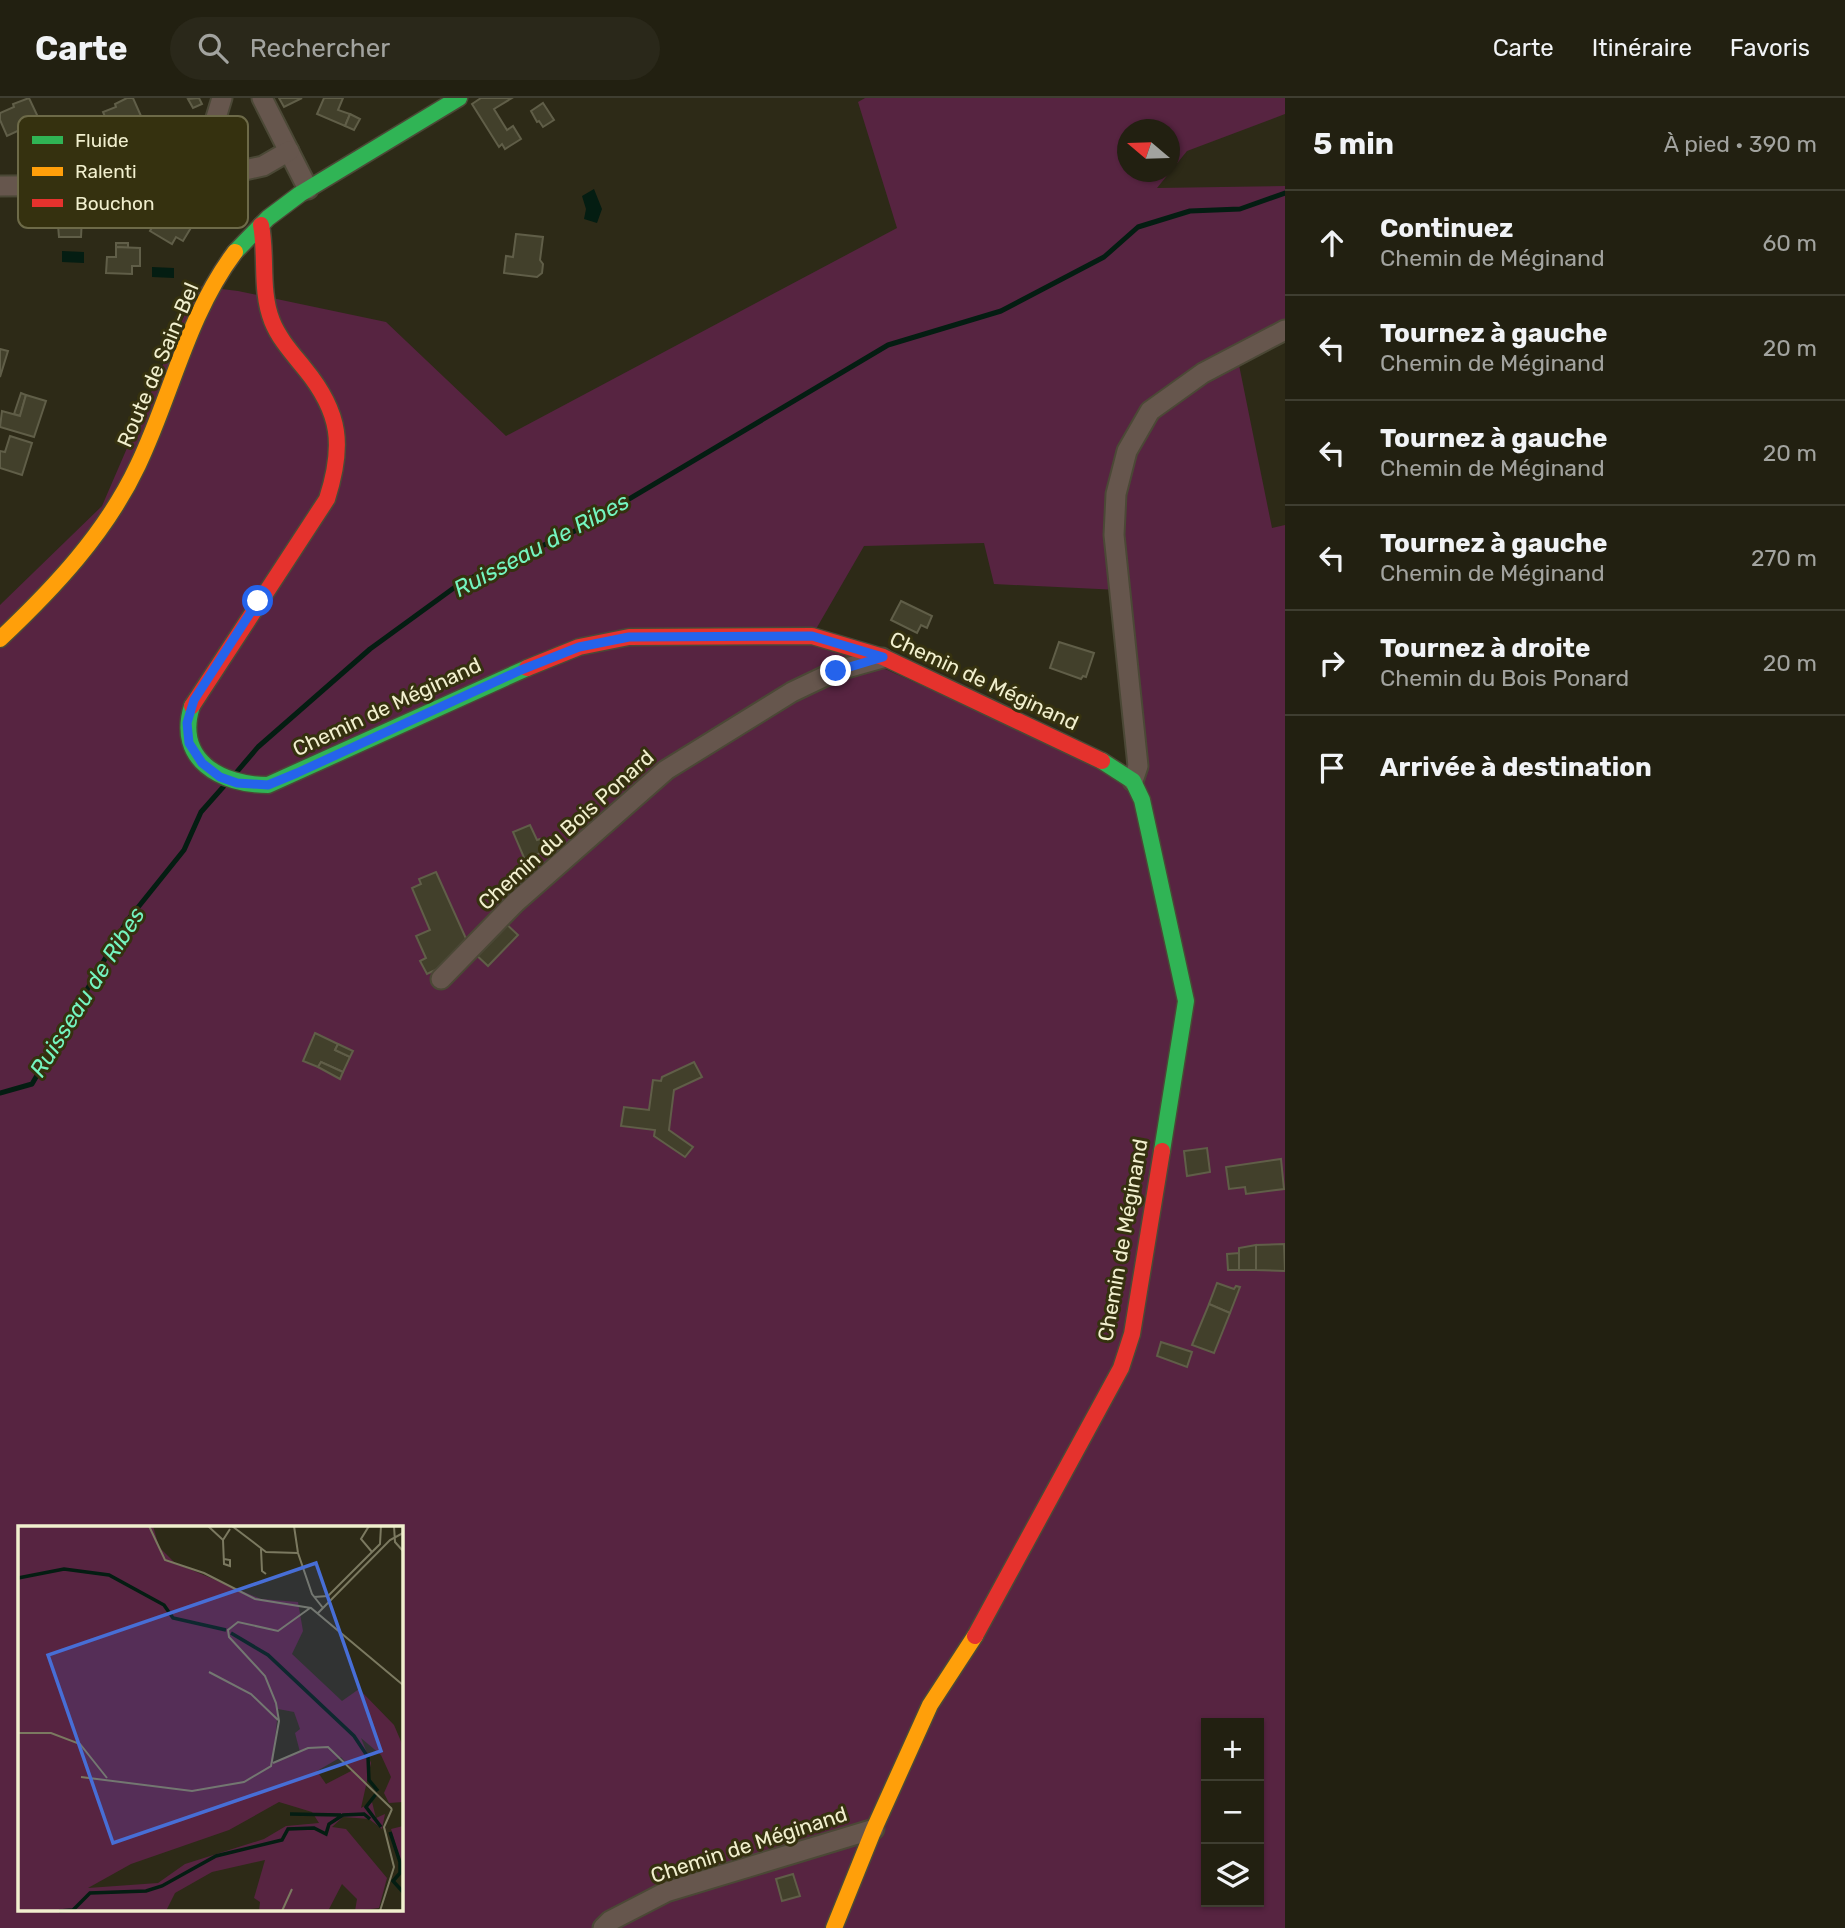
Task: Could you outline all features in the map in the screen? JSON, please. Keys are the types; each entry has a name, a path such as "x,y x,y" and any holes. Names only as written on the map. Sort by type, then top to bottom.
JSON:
{"street":[{"path":"217,116 222,98"},
{"path":"262,98 308,188"},
{"name":"Route de Sain-Bel","path":"0,639 39,603 91,545 117,508 139,465 201,311 239,247 291,199 459,98"},
{"path":"248,169 263,166 289,152"},
{"path":"0,186 18,186"},
{"name":"Chemin de Méginand","path":"261,225 265,242 266,292 271,319 288,349 324,396 335,420 337,471 327,499 194,700 187,723 189,743 202,763 220,777 237,783 268,785 521,670 579,647 629,637 812,636 883,657 1112,766 1133,781 1142,800 1186,1002 1132,1335 1121,1368 1082,1444 973,1639 930,1705 874,1829 834,1928"},
{"path":"1133,781 1138,766 1114,535 1116,494 1127,451 1150,411 1202,373 1285,330"},
{"name":"Chemin du Bois Ponard","path":"441,979 516,902 666,770 792,692 836,671 883,657"},
{"name":"Chemin de Méginand","path":"603,1928 610,1921 666,1892 874,1829"}],"shaded area":[{"path":"865,98 1285,98 1285,114 1187,151 1180,160 1180,119 1117,119 1117,182 1162,182 1157,188 1285,186 1285,330 1237,355 1272,528 1285,525 1285,1928 0,1928 0,605 102,506 197,286 238,291 386,322 506,436 897,228 858,102","holes":["984,543 994,584 1119,590 1133,781 812,636 864,546"]},
{"path":"594,189 602,209 597,223 584,219 586,209 582,196"},
{"path":"62,251 84,252 84,263 62,262"},
{"path":"152,267 174,268 174,278 152,277"}],"building":[{"path":"29,98 38,116 18,116 18,131 7,136 0,113 14,107 13,104"},
{"path":"133,98 141,116 105,116 103,112 116,107 115,104"},
{"path":"199,98 202,104 193,108 188,99"},
{"path":"279,98 302,98 284,107"},
{"path":"324,98 343,98 338,110 350,114 345,126 317,114"},
{"path":"481,98 512,98 494,109 507,130 513,126 521,139 505,149 502,144 499,147 472,104"},
{"path":"543,103 554,120 543,127 531,111"},
{"path":"350,114 360,119 354,130 345,126"},
{"path":"58,228 81,228 81,237 59,237"},
{"path":"152,228 191,228 183,241 176,237 172,244 150,231"},
{"path":"516,234 543,237 540,260 543,264 542,273 537,277 504,273 506,256 513,257"},
{"path":"116,243 128,243 128,248 116,247"},
{"path":"116,247 140,248 140,266 132,266 132,274 106,273 107,257 116,257"},
{"path":"0,349 8,351 0,377"},
{"path":"21,393 26,395 20,416 14,414"},
{"path":"26,395 46,401 34,437 0,427 2,411 20,416"},
{"path":"10,436 32,443 22,475 0,468 0,451 5,452"},
{"path":"901,601 932,616 927,628 921,625 917,633 891,620"},
{"path":"1059,642 1094,653 1086,677 1081,679 1050,668"},
{"path":"530,825 545,851 525,860 513,832"},
{"path":"436,872 468,943 446,960 448,964 427,974 420,961 426,958 416,936 430,930 412,888 421,884 419,879"},
{"path":"502,920 518,935 488,966 473,952"},
{"path":"315,1033 338,1044 335,1050 350,1057 343,1072 321,1062 318,1067 303,1061"},
{"path":"338,1044 353,1051 350,1057 335,1050"},
{"path":"321,1062 343,1072 340,1079 318,1067"},
{"path":"694,1062 702,1077 674,1090 669,1130 693,1147 685,1157 654,1136 655,1130 621,1126 624,1107 649,1110 653,1080 661,1081 662,1077"},
{"path":"1207,1148 1210,1172 1187,1176 1184,1151"},
{"path":"1281,1159 1284,1189 1246,1194 1245,1187 1229,1189 1226,1167"},
{"path":"1284,1244 1285,1271 1256,1270 1256,1245"},
{"path":"1256,1245 1256,1270 1239,1270 1239,1248"},
{"path":"1239,1253 1239,1270 1228,1270 1227,1254"},
{"path":"1217,1283 1234,1289 1236,1286 1240,1287 1230,1313 1209,1304"},
{"path":"1209,1304 1230,1313 1214,1353 1192,1345"},
{"path":"1161,1342 1192,1352 1187,1367 1157,1356"},
{"path":"793,1874 800,1896 782,1901 776,1879"}],"waterway":[{"name":"Ruisseau de Ribes","path":"235,774 258,747 370,649 462,582 577,530 888,345 1001,311 1104,257 1138,227 1190,211 1240,209 1285,193"},
{"name":"Ruisseau de Ribes","path":"0,1093 32,1084 127,921 184,850 201,812 224,786"}],"traffic: fast":[{"path":"235,252 268,218 300,194 459,98"},
{"path":"192,706 188,725 190,741 196,755 206,766 234,780 268,785 527,668"},
{"path":"1102,761 1133,781 1142,800 1186,1001 1162,1151"}],"traffic: slow":[{"path":"0,639 59,579 111,514 150,438 204,302 235,252"},
{"path":"834,1928 874,1829 930,1705 975,1636"}],"traffic: jam":[{"path":"192,706 327,499 336,463 336,431 326,400 278,334 268,310 261,225"},
{"path":"527,668 579,647 629,637 812,636 883,657 1102,761"},
{"path":"975,1636 1121,1368 1132,1334 1162,1151"}],"route":[{"path":"258,601 194,700 187,723 189,743 202,763 220,777 252,785 268,785 297,773 521,670 579,647 629,637 812,636 883,657 836,671"}]}
